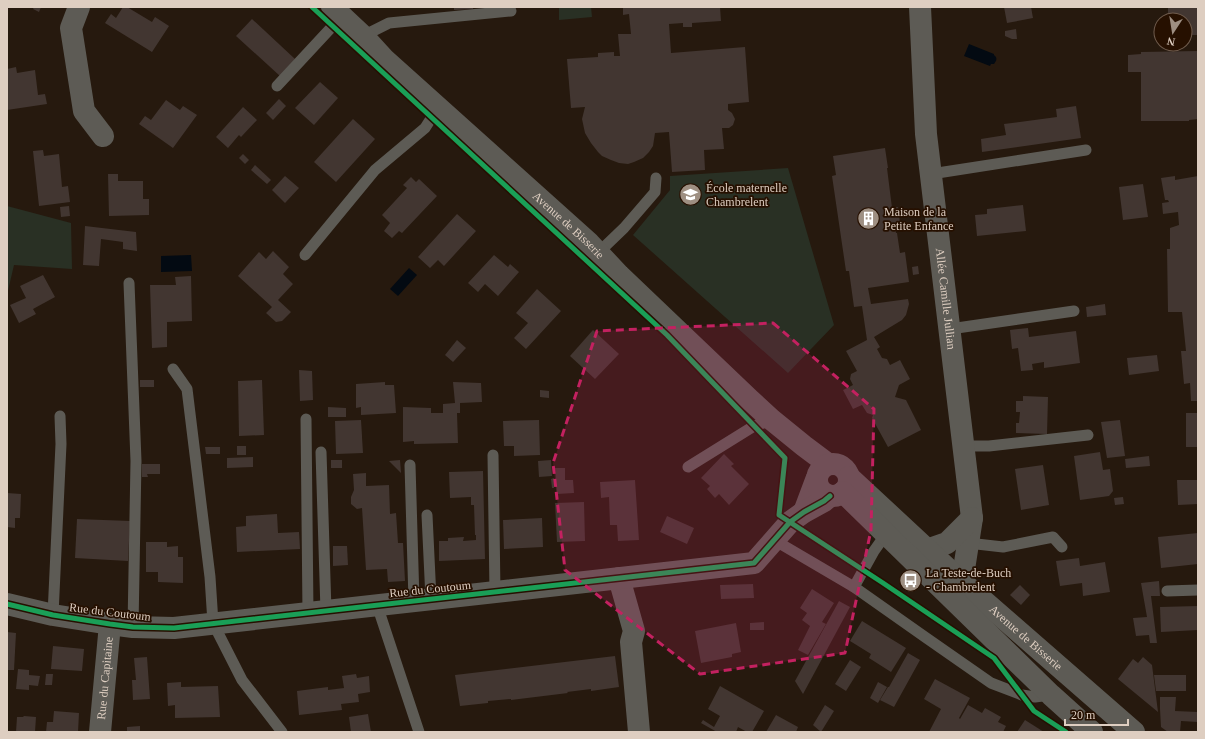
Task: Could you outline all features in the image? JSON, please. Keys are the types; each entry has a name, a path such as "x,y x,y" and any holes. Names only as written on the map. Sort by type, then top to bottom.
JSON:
{"street":[{"path":"79,7 71,28 84,111 103,136"},
{"name":"Allée Camille Jullian","path":"920,7 926,134 972,518 962,582"},
{"name":"Avenue de Bisserie","path":"337,12 363,36 384,59 583,238 624,281 772,420 804,446 831,480 1051,695 1092,732"},
{"name":"Avenue de Bisserie","path":"831,480 927,550 1134,732"},
{"name":"Rue du Coutoum","path":"7,604 52,615 110,624 134,627 174,628 754,563 790,522 804,512 831,480"},
{"path":"927,550 947,543 972,518"},
{"path":"619,578 634,631 631,642 639,732"},
{"name":"Rue du Capitaine","path":"100,732 110,624"}],"lane":[{"path":"363,36 389,23 511,10"},
{"path":"277,86 337,12"},
{"path":"305,254 376,170 425,128 432,117 440,109"},
{"path":"931,174 1086,150"},
{"path":"598,253 624,228 655,192 656,178"},
{"path":"129,282 136,461 134,627"},
{"path":"950,329 1074,311"},
{"path":"173,369 187,389 210,577 213,624 242,680 282,732"},
{"path":"52,615 60,452 60,416"},
{"path":"306,419 317,612"},
{"path":"688,467 754,426 772,420"},
{"path":"964,446 989,446 1088,435"},
{"path":"317,612 321,452"},
{"path":"493,455 495,592"},
{"path":"410,465 422,600"},
{"path":"422,600 427,515"},
{"path":"854,587 874,550 886,534"},
{"path":"968,543 1003,547 1053,537 1062,547"},
{"path":"774,540 854,587 991,683 1022,695 1034,697 1051,695"},
{"path":"1167,591 1198,590"},
{"path":"377,605 419,732"}],"highlighted area":[{"path":"773,323 874,409 871,530 845,653 700,674 565,570 553,463 597,331"}],"green space":[{"path":"559,7 591,7 592,17 559,20"},
{"path":"788,168 834,325 788,373 633,235 670,190 670,176"},
{"path":"7,206 71,223 72,269 14,265 7,295"}],"shaded area":[{"path":"969,44 994,54 996,61 994,64 991,64 990,66 964,56"},
{"path":"191,255 192,271 161,272 161,256"},
{"path":"409,268 417,275 398,296 390,289"}],"building":[{"path":"34,7 41,7 39,12 33,9"},
{"path":"123,7 127,7 152,22 155,17 169,26 152,52 105,23 111,14 116,18"},
{"path":"454,7 473,7 473,9 454,10"},
{"path":"623,7 720,7 721,21 692,23 692,27 683,27 683,23 669,24 671,53 745,47 749,102 728,104 728,110 732,113 735,119 733,125 729,128 722,128 724,149 704,150 705,170 672,172 669,132 655,133 653,146 649,152 643,158 634,162 628,164 619,163 602,156 585,133 582,119 585,107 571,108 567,59 598,57 598,53 614,52 614,56 620,56 618,34 631,34 629,14 623,15"},
{"path":"1004,7 1031,7 1033,18 1007,23"},
{"path":"1168,7 1198,7 1198,35 1193,35 1193,12 1168,12"},
{"path":"252,19 295,59 280,76 236,36"},
{"path":"1016,29 1017,39 1012,39 1005,36 1005,31"},
{"path":"1198,51 1198,119 1189,121 1141,121 1141,72 1128,72 1128,55 1141,54 1141,52"},
{"path":"16,67 17,73 35,70 38,95 45,94 47,104 7,110 7,69"},
{"path":"320,82 338,98 314,125 295,108"},
{"path":"279,99 286,106 273,120 266,113"},
{"path":"166,100 180,110 183,106 197,115 173,148 139,124 145,116 151,120"},
{"path":"1076,106 1081,138 982,152 981,139 1006,135 1004,124 1057,117 1056,109"},
{"path":"243,107 257,120 241,137 239,135 228,148 216,137"},
{"path":"353,119 375,139 336,182 314,162"},
{"path":"885,148 892,208 898,207 900,223 894,223 900,253 905,252 909,282 868,288 871,304 908,299 909,304 906,315 902,320 874,337 880,347 877,349 882,358 887,359 890,365 900,360 910,379 899,385 895,397 906,400 921,430 888,447 872,418 873,415 867,413 862,405 853,409 843,390 853,385 850,379 851,374 857,371 846,351 867,340 862,306 854,307 849,271 846,271 832,176 836,175 833,156"},
{"path":"43,150 44,156 59,154 62,187 68,186 70,202 39,206 33,151"},
{"path":"243,154 249,160 245,164 239,158"},
{"path":"255,165 271,180 267,184 251,170"},
{"path":"108,174 118,174 118,181 143,181 143,199 149,199 149,215 109,216"},
{"path":"285,176 299,188 285,203 272,190"},
{"path":"1175,176 1175,180 1198,176 1198,401 1191,401 1190,383 1184,384 1181,351 1186,351 1182,312 1168,312 1167,249 1170,249 1170,228 1179,225 1178,212 1163,214 1162,203 1169,202 1168,200 1165,200 1161,178"},
{"path":"411,177 416,182 419,179 437,196 402,233 399,231 392,238 384,231 390,223 382,215 407,188 403,185"},
{"path":"1143,184 1148,217 1123,220 1119,187"},
{"path":"1023,205 1026,231 977,236 975,215 987,214 987,209"},
{"path":"69,206 70,216 61,217 60,207"},
{"path":"457,214 476,231 444,266 438,260 430,268 418,257"},
{"path":"85,226 136,232 137,251 123,249 123,242 101,239 99,266 83,265"},
{"path":"273,251 289,267 283,274 293,284 278,300 291,312 282,321 276,322 266,313 272,307 238,276 259,252 266,259"},
{"path":"494,255 508,267 510,264 519,272 498,296 485,284 478,292 468,283"},
{"path":"918,266 919,274 913,275 912,267"},
{"path":"43,275 55,297 33,309 36,314 19,323 10,305 26,298 20,286"},
{"path":"191,276 192,321 167,322 167,347 152,348 150,285 176,285 175,277"},
{"path":"537,289 561,311 526,349 514,338 528,323 516,313"},
{"path":"1105,304 1106,315 1087,317 1086,307"},
{"path":"1028,328 1029,337 1076,331 1080,363 1044,368 1044,362 1032,364 1033,370 1021,371 1018,348 1012,349 1010,330"},
{"path":"593,330 619,354 595,379 570,356"},
{"path":"457,340 466,348 453,362 445,355"},
{"path":"1157,355 1159,371 1129,375 1127,358"},
{"path":"299,370 312,371 313,400 300,401"},
{"path":"140,380 154,380 154,387 140,387"},
{"path":"262,380 264,435 239,436 238,381"},
{"path":"385,382 385,385 394,385 396,413 361,415 361,407 356,408 356,384"},
{"path":"453,382 481,383 482,402 460,403 460,413 457,413 458,443 414,444 414,441 403,442 403,407 431,408 431,413 443,413 443,404 455,403"},
{"path":"540,390 549,391 549,398 540,397"},
{"path":"1023,396 1048,397 1047,434 1016,433 1016,423 1019,423 1020,412 1016,412 1016,401 1023,401"},
{"path":"328,407 346,408 346,417 328,417"},
{"path":"1186,413 1198,413 1198,447 1186,447"},
{"path":"361,420 363,453 336,454 335,421"},
{"path":"539,420 540,455 514,456 514,446 504,446 503,421"},
{"path":"1120,420 1125,456 1107,458 1101,422"},
{"path":"237,446 246,446 246,455 237,455"},
{"path":"205,447 220,447 220,454 206,454"},
{"path":"1100,452 1103,470 1110,469 1113,491 1109,496 1080,500 1074,456"},
{"path":"724,454 734,464 731,466 749,484 729,505 719,494 715,498 707,489 710,486 701,478"},
{"path":"1149,456 1150,466 1126,468 1125,459"},
{"path":"253,457 253,467 227,468 227,458"},
{"path":"331,460 342,460 342,468 331,468"},
{"path":"400,460 401,473 389,461"},
{"path":"551,460 552,476 539,477 538,461"},
{"path":"142,464 160,464 160,474 147,474 148,477 142,477"},
{"path":"1043,465 1049,505 1021,510 1015,469"},
{"path":"555,468 565,468 565,480 573,480 574,493 557,494"},
{"path":"483,471 485,559 439,561 439,541 448,541 448,538 464,537 463,541 476,540 474,505 471,505 471,497 450,498 449,472"},
{"path":"366,473 366,486 389,485 390,514 396,513 398,543 403,543 405,581 388,582 387,569 366,570 362,508 357,509 351,504 351,497 354,490 353,474"},
{"path":"554,478 554,488 552,488 551,479"},
{"path":"635,480 639,540 618,541 617,525 610,525 609,497 601,498 600,482"},
{"path":"1177,480 1198,480 1198,504 1178,505"},
{"path":"7,493 21,494 20,518 15,518 15,528 7,527"},
{"path":"1123,497 1124,504 1115,505 1114,498"},
{"path":"584,502 585,541 557,542 555,503"},
{"path":"277,514 278,533 299,532 300,549 237,552 236,527 246,526 246,516"},
{"path":"667,516 694,528 687,544 660,532"},
{"path":"542,518 543,547 504,549 503,520"},
{"path":"77,519 130,521 128,561 75,558"},
{"path":"1198,533 1198,564 1161,568 1158,537"},
{"path":"146,542 167,542 167,547 178,546 178,557 183,557 183,583 158,582 158,572 146,572"},
{"path":"333,546 347,546 348,565 333,566"},
{"path":"1079,558 1080,566 1105,562 1110,592 1083,596 1082,583 1060,586 1056,561"},
{"path":"1159,581 1160,596 1151,596 1157,643 1150,643 1149,635 1136,636 1133,618 1147,617 1141,583"},
{"path":"753,584 754,598 721,599 720,585"},
{"path":"1020,585 1030,595 1021,605 1010,595"},
{"path":"812,589 834,603 822,622 826,624 808,655 798,650 810,626 802,620 807,613 800,608"},
{"path":"839,601 850,607 803,694 795,681"},
{"path":"1198,606 1198,630 1161,632 1160,607"},
{"path":"862,621 906,648 891,672 869,658 871,654 850,641"},
{"path":"764,622 764,630 750,630 750,623"},
{"path":"736,623 741,652 732,654 732,657 701,663 695,631"},
{"path":"7,632 16,633 14,670 7,670"},
{"path":"53,646 84,649 82,671 51,669"},
{"path":"908,653 920,660 894,707 880,700"},
{"path":"615,656 619,687 591,691 591,689 511,700 488,701 488,703 460,706 455,675"},
{"path":"147,657 150,699 133,700 132,680 136,680 134,658"},
{"path":"1143,657 1152,665 1158,712 1118,679 1133,659 1138,663"},
{"path":"850,660 861,667 846,691 835,684"},
{"path":"18,669 29,670 29,675 40,676 38,686 29,685 29,690 16,689"},
{"path":"46,674 53,674 52,685 45,685"},
{"path":"356,674 357,678 369,676 370,692 358,694 359,702 341,704 342,710 299,715 297,691 328,687 328,690 344,688 342,676"},
{"path":"1154,675 1186,675 1186,691 1156,691"},
{"path":"935,679 970,698 959,718 960,719 968,705 982,713 985,708 1001,717 998,722 1006,726 1003,732 929,732 941,709 924,699"},
{"path":"181,682 181,687 218,686 220,717 175,718 175,705 168,706 167,683"},
{"path":"878,682 887,687 878,703 870,698"},
{"path":"720,686 764,711 752,732 747,732 738,727 736,732 717,732 701,723 703,720 714,727 720,716 708,709"},
{"path":"1160,697 1176,697 1175,711 1198,712 1198,722 1181,721 1180,732 1168,732 1161,727"},
{"path":"825,705 834,711 821,732 813,725"},
{"path":"54,711 79,713 78,732 46,732 47,722 53,722"},
{"path":"368,714 371,732 351,732 349,717"},
{"path":"776,715 798,727 796,732 766,732"},
{"path":"17,717 36,717 35,732 16,732"},
{"path":"1025,720 1044,732 1017,732"},
{"path":"140,726 140,732 127,732 127,727"}],"cycle path":[{"path":"312,7 667,335 785,458 779,515 994,658 1034,711 1066,732"},
{"path":"7,604 53,615 110,624 133,627 174,628 754,563 790,522 830,496"}],"place":[{"name":"École maternelle Chambrelent","path":"691,195"},
{"name":"Maison de la Petite Enfance","path":"869,219"},
{"name":"La Teste-de-Buch - Chambrelent","path":"911,580"}]}
